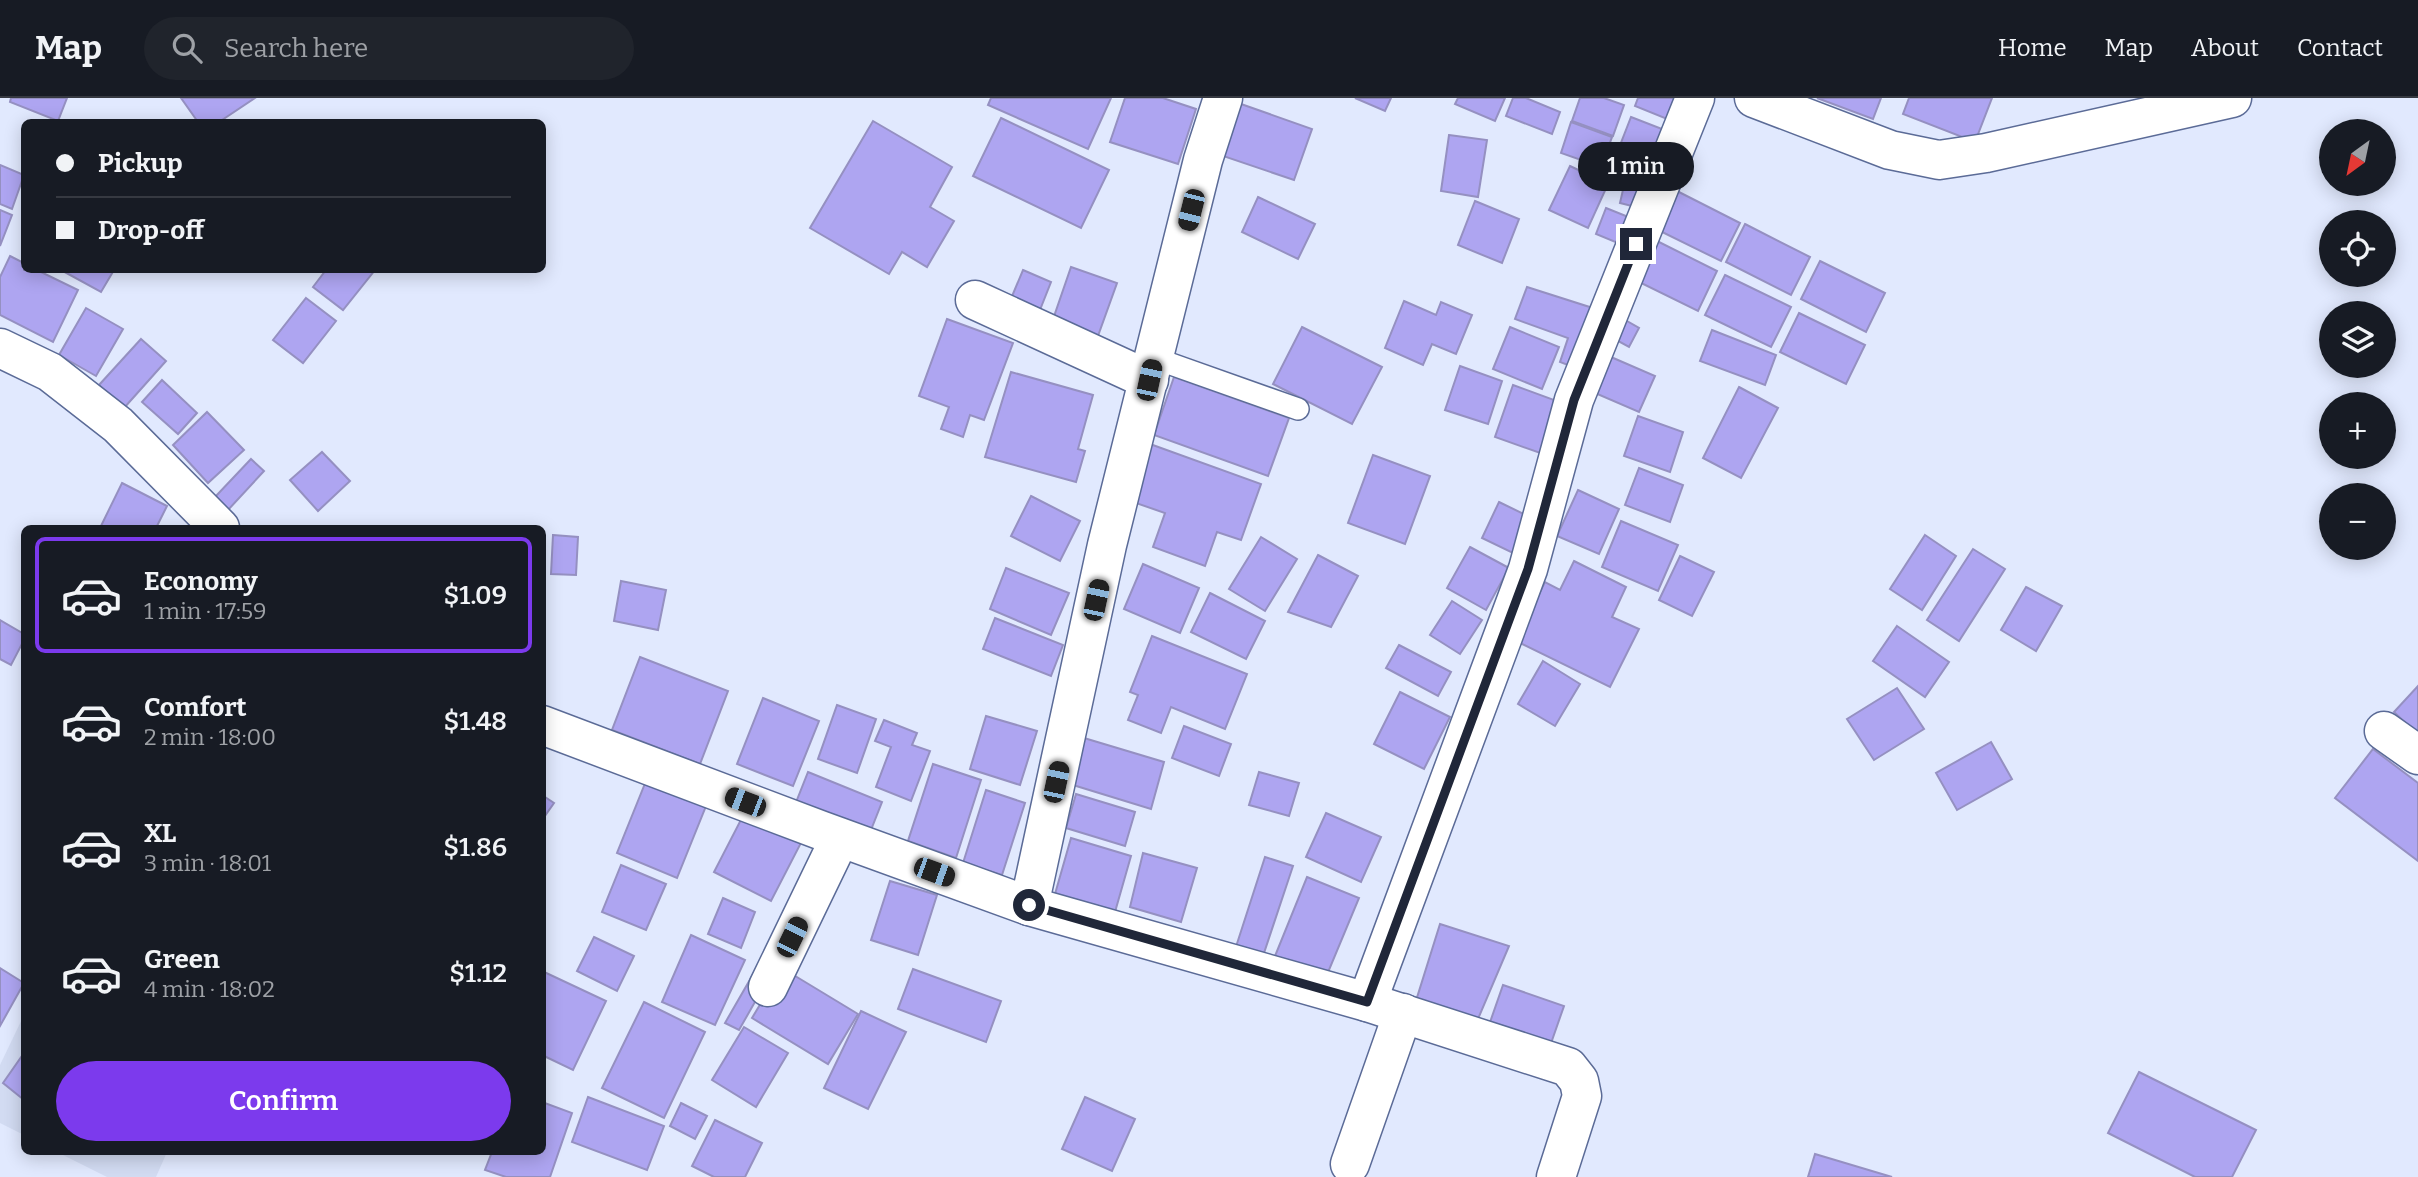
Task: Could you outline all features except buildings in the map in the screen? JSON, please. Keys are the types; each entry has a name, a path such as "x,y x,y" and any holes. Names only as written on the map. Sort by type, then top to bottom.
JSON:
{"street":[{"path":"1029,905 1107,545 1203,160 1223,98"},
{"path":"1367,1002 1528,569 1574,400 1695,98"},
{"path":"1754,98 1890,150 1939,160 1986,153 2232,98"},
{"path":"975,300 1151,369"},
{"path":"0,348 50,372 118,425 217,525"},
{"path":"546,727 840,838 1029,905 1367,1002 1568,1067 1579,1081 1581,1096 1556,1177"},
{"path":"2384,731 2418,755"},
{"path":"768,987 840,838"},
{"path":"1350,1164 1403,1013"}],"lane":[{"path":"1151,369 1298,409"}],"shaded area":[{"path":"21,1021 21,1134 0,1123 0,1065"},
{"path":"63,1155 166,1155 156,1177 107,1177"}],"route":[{"path":"1029,905 1367,1002 1528,569 1574,400 1636,244"}]}
